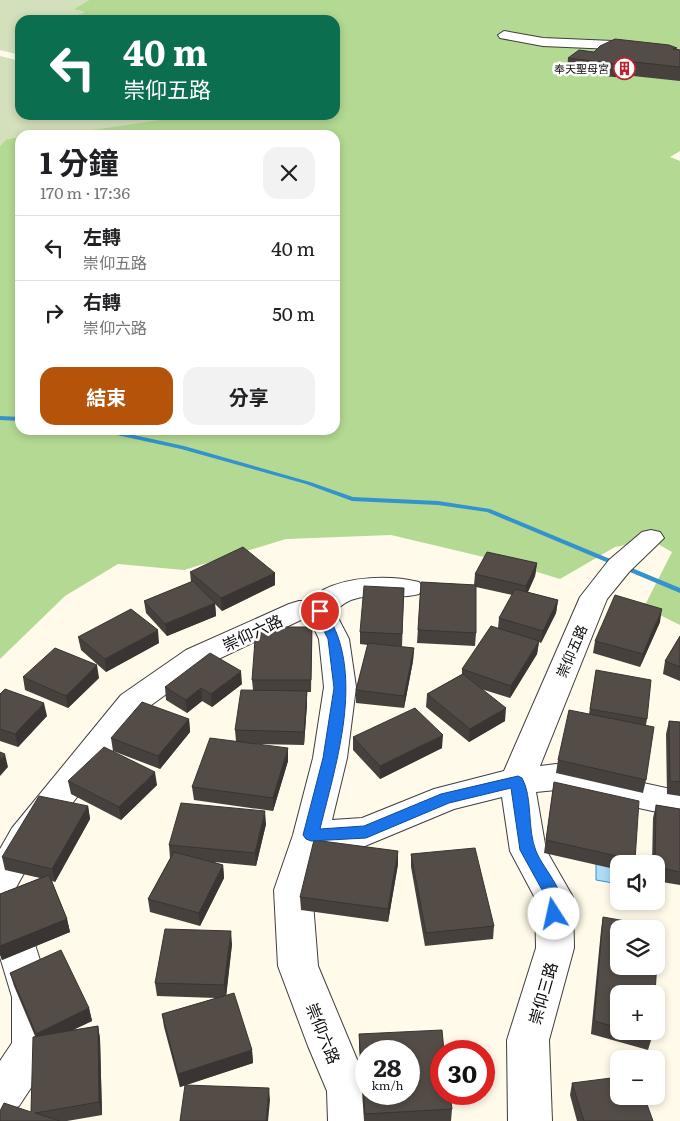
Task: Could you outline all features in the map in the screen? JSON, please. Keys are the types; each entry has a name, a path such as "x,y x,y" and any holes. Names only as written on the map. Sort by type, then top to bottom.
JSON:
{"street":[{"path":"504,35 544,42 612,45 680,59"},
{"name":"崇仰五路","path":"518,781 594,597 619,566 651,538"},
{"path":"320,611 332,597 360,587 409,588"},
{"name":"崇仰六路","path":"0,882 24,838 132,703 197,657 299,610 320,611 334,639 340,688 330,758 311,835 293,890 298,966 328,1046 349,1090 350,1121"},
{"path":"311,835 366,832 446,798 518,781 556,777 608,790 680,804"},
{"name":"崇仰三路","path":"518,781 528,850 554,897 555,948 528,1040 530,1121"},
{"path":"0,897 32,997 33,1048 4,1092"}],"green space":[{"path":"0,0 89,0 74,9 85,12 78,15 15,15 15,54 0,50"},
{"path":"89,0 680,0 680,151 670,157 680,161 680,625 644,607 672,552 651,540 615,547 560,579 505,562 391,535 286,539 184,570 118,564 65,596 0,659 0,146 6,139 15,138 15,435 340,435 340,130 79,130 155,120 340,120 340,15 77,15 84,12 73,9"},
{"path":"0,56 15,60 15,120 161,120 92,130 15,130 15,138 6,139 0,146"}],"water":[{"path":"596,861 610,863 610,882 596,880"}],"building":[{"path":"615,39 669,45 677,48 673,49 680,50 680,67 635,62 615,64 568,58 579,50 594,52 600,46"},
{"path":"243,547 275,573 221,598 190,572"},
{"path":"487,552 537,563 526,586 475,574"},
{"path":"193,581 215,603 165,624 144,601"},
{"path":"421,582 476,585 476,633 418,630"},
{"path":"364,586 404,588 402,634 360,632"},
{"path":"515,589 558,600 543,631 499,618"},
{"path":"615,595 662,609 643,654 595,641"},
{"path":"131,609 158,630 105,659 78,637"},
{"path":"491,626 539,641 511,686 462,669"},
{"path":"256,627 312,627 311,680 252,680"},
{"path":"680,636 680,667 665,661"},
{"path":"368,643 414,648 404,696 356,690"},
{"path":"55,648 97,665 66,696 23,677"},
{"path":"210,653 241,671 211,694 201,688 186,700 165,687"},
{"path":"596,670 651,680 647,719 590,709"},
{"path":"463,674 506,708 470,729 427,694"},
{"path":"5,689 44,703 15,734 0,729 0,694"},
{"path":"241,690 307,691 304,732 235,730"},
{"path":"142,702 189,719 158,756 111,738"},
{"path":"415,708 443,735 380,766 353,737"},
{"path":"569,710 654,727 646,780 558,760"},
{"path":"669,721 680,722 680,782 670,781"},
{"path":"210,738 288,748 273,798 192,787"},
{"path":"104,747 155,772 119,807 68,781"},
{"path":"0,752 5,754 0,760"},
{"path":"554,782 639,801 635,855 613,855 546,840"},
{"path":"39,796 88,806 52,869 2,857"},
{"path":"181,803 265,811 255,853 169,845"},
{"path":"656,805 680,809 680,872 665,869 665,855 655,855"},
{"path":"314,840 398,851 388,909 300,897"},
{"path":"475,848 494,926 426,933 411,854"},
{"path":"174,852 223,865 199,913 148,899"},
{"path":"49,875 67,919 0,946 0,894"},
{"path":"603,917 620,920 610,920 610,975 656,975 656,985 610,985 610,1025 594,1021"},
{"path":"165,929 231,931 224,985 155,983"},
{"path":"61,950 89,1008 36,1034 10,973"},
{"path":"234,993 252,1050 178,1074 162,1014"},
{"path":"98,1026 99,1102 35,1113 60,1121 0,1121 0,1111 4,1103 31,1112 33,1037"},
{"path":"442,1030 443,1040 430,1040 430,1105 451,1105 452,1109 365,1114 364,1105 420,1105 420,1040 359,1040 359,1034"},
{"path":"610,1078 610,1105 647,1105 653,1121 584,1121 572,1083"},
{"path":"185,1085 269,1088 266,1121 180,1121"}],"waterway":[{"path":"0,418 15,419"},
{"path":"126,435 182,447 308,483 352,499 438,503 488,510 680,591"}],"place":[{"name":"奉天聖母宮","path":"625,68"}],"route":[{"path":"320,611 334,639 340,688 330,758 311,835 366,832 446,798 518,781 528,850 554,897 554,914"}]}
